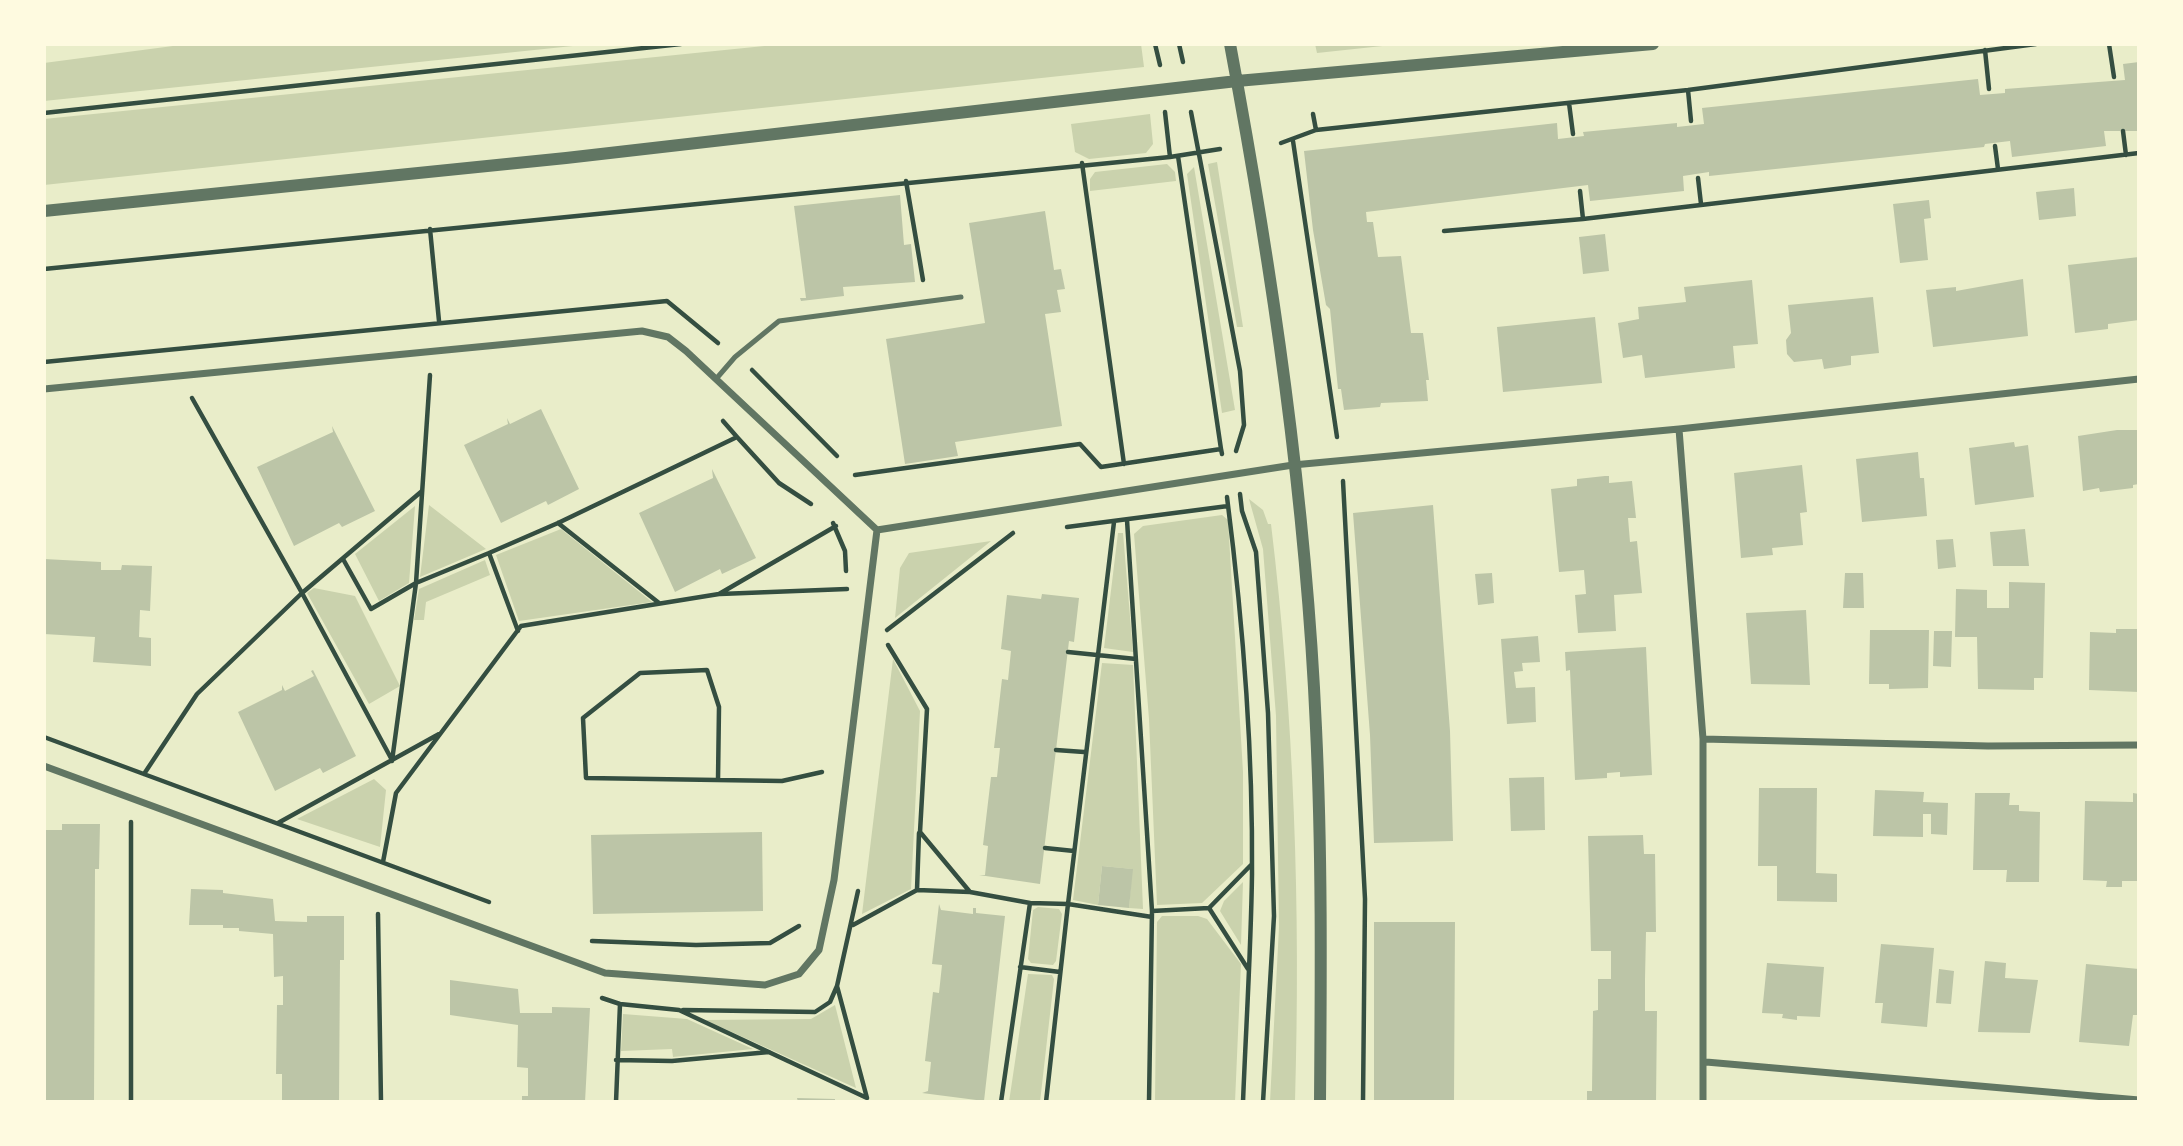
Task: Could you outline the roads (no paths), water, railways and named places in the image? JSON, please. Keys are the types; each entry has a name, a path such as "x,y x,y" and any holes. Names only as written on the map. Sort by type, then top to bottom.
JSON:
{"street":[{"path":"1230,44 1272,302 1307,595 1316,727 1320,897 1320,1102"},
{"path":"44,211 566,158 1237,81 1653,44"},
{"path":"44,390 642,331 668,337 877,530"},
{"path":"877,530 1293,465 1340,463 1679,429 2139,379"},
{"path":"1679,429 1703,739 1706,1062 1703,1102"},
{"path":"44,766 605,973 765,985 799,974 819,950 834,880 877,530"},
{"path":"1703,739 1961,745 2139,745"},
{"path":"1706,1062 2139,1100"}],"lane":[{"path":"715,380 735,357 779,321 961,297"}]}
